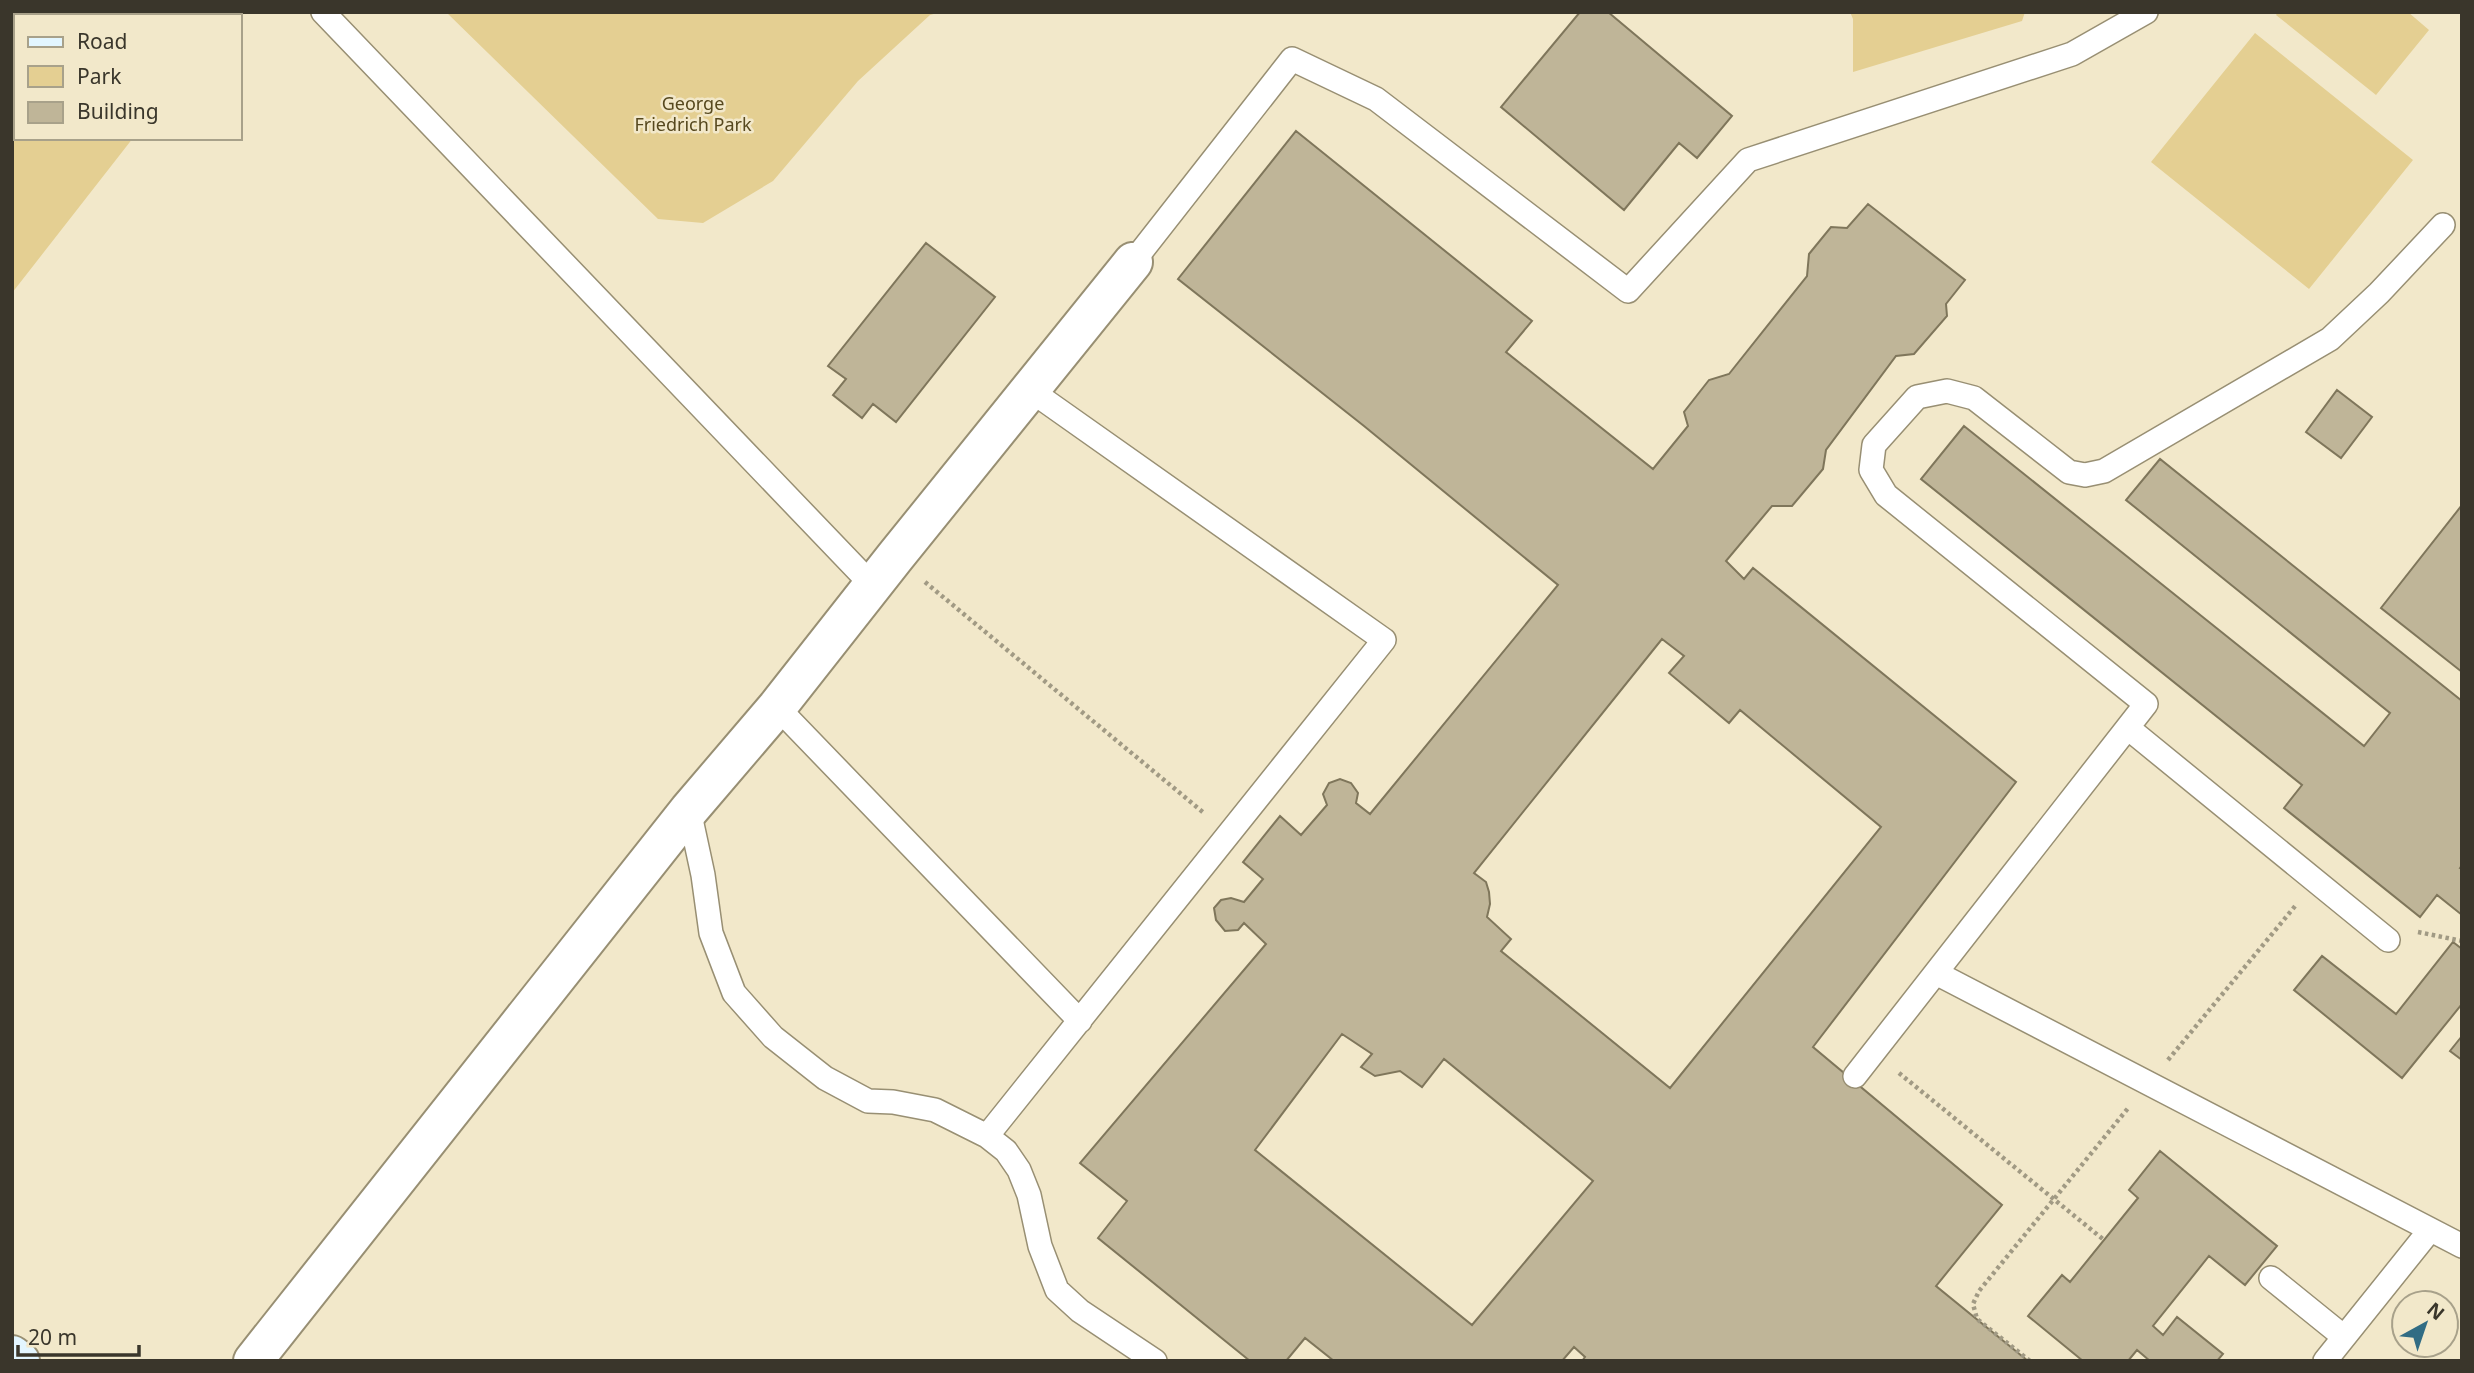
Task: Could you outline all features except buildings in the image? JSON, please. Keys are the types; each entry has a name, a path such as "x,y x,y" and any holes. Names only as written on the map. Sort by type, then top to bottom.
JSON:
{"main road":[{"path":"12,1355 20,1361"}],"street":[{"path":"253,1361 689,810 777,707 1133,262"}],"lane":[{"path":"323,12 884,571"},
{"path":"1133,262 1292,59 1376,99 1628,291 1748,160 2072,54 2146,12"},
{"path":"1855,1076 2146,704 1885,495 1871,470 1874,445 1917,397 1947,391 1974,398 2069,472 2085,475 2104,471 2330,339 2379,293 2443,225"},
{"path":"987,1136 1384,639 1030,390"},
{"path":"777,707 1080,1021"},
{"path":"2128,728 2388,940"},
{"path":"689,810 703,875 711,933 734,993 773,1037 825,1078 868,1101 893,1102 935,1110 987,1136 1006,1151 1019,1170 1029,1195 1040,1246 1057,1290 1080,1311 1155,1361"},
{"path":"1936,972 2462,1246"},
{"path":"2325,1361 2430,1230"},
{"path":"2272,1278 2344,1337"}],"path":[{"path":"884,571 1229,834"},
{"path":"2030,1361 1977,1319 1973,1304 1979,1291 2315,883"},
{"path":"2388,940 2419,931 2462,941"},
{"path":"1874,1052 2104,1240"}],"green space":[{"path":"12,12 230,13 14,14 14,140 131,140 12,293"},
{"name":"George Friedrich Park","path":"446,12 941,12 930,15 858,81 773,181 703,223 658,219"},
{"path":"1850,12 2025,12 2022,21 1853,72 1853,19"},
{"path":"2278,12 2408,12 2429,30 2376,95 2276,15"},
{"path":"2255,33 2413,160 2309,289 2151,162"}]}
